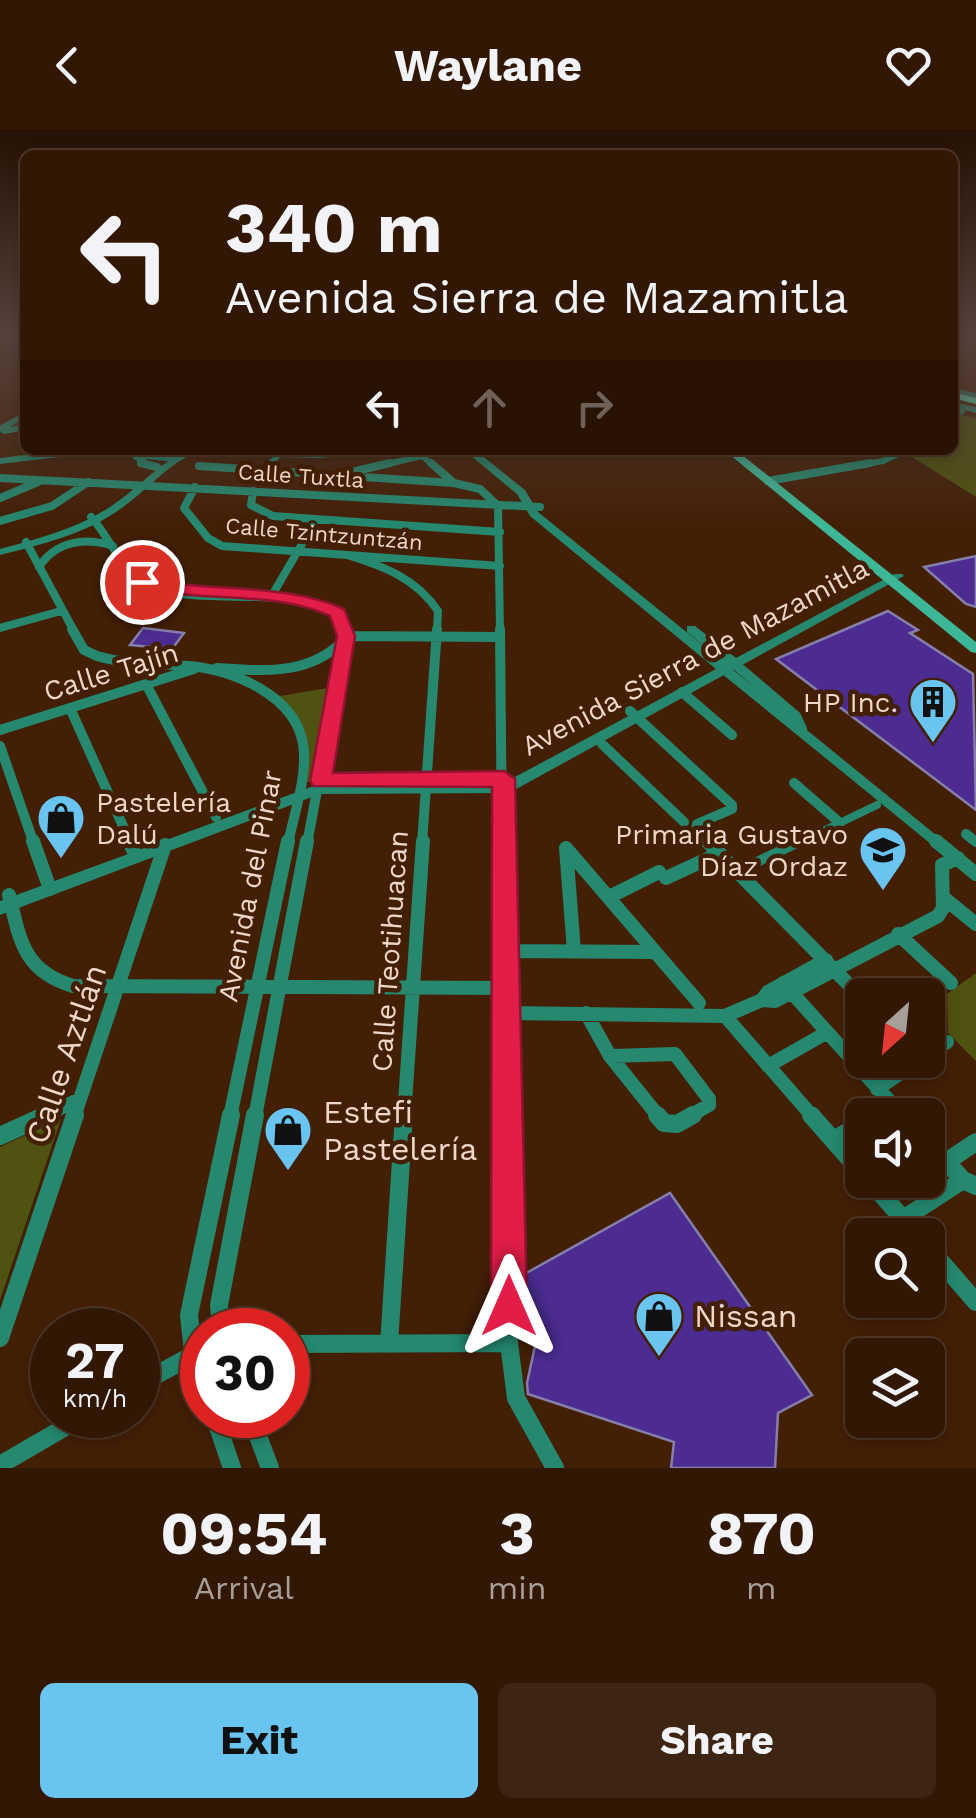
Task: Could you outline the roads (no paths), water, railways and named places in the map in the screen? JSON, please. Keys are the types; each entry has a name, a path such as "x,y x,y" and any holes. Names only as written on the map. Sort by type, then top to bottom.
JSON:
{"main road":[{"path":"737,455 976,648"},
{"path":"744,455 773,481"},
{"path":"891,576 976,638"}],"street":[{"path":"0,461 51,455"},
{"path":"124,455 148,455"},
{"path":"158,455 170,458"},
{"path":"141,484 157,467 177,455"},
{"path":"266,471 277,455"},
{"path":"475,455 976,874"},
{"path":"484,455 534,494 535,507"},
{"path":"773,481 883,461 896,455"},
{"path":"337,474 422,456 454,482"},
{"path":"136,457 142,464 157,467"},
{"path":"0,550 93,519 170,458"},
{"path":"199,466 454,482 485,492 498,506 510,1343 516,1398 554,1468"},
{"name":"Calle Tuxtla","path":"0,478 535,507"},
{"path":"0,498 42,480"},
{"path":"0,522 52,506 88,482"},
{"name":"Calle Tzintzuntzán","path":"195,487 184,508 208,538 222,546 500,566"},
{"path":"254,491 250,502 258,511 316,520 500,532"},
{"path":"93,519 134,575 153,587 329,606 341,616 346,636 500,637"},
{"path":"272,598 316,520"},
{"path":"39,568 48,554 66,544 94,541 113,546"},
{"name":"Avenida del Pinar","path":"27,543 84,650 93,655 202,667 258,688 287,712 303,745 299,790 260,986 191,1308"},
{"name":"Calle Teotihuacan","path":"347,555 394,571 425,592 438,611 389,1344"},
{"name":"Avenida Sierra de Mazamitla","path":"5,902 216,818 320,785 504,784 891,576"},
{"path":"0,628 61,612"},
{"name":"Avenida del Pinar","path":"219,1308 346,636"},
{"name":"Calle Tajín","path":"0,730 202,667 300,668 324,658 346,636"},
{"name":"Avenida Sierra de Mazamitla","path":"633,714 682,692 727,665"},
{"path":"146,684 216,818"},
{"path":"682,692 732,735"},
{"path":"70,708 134,853"},
{"path":"633,714 732,806 689,824"},
{"path":"602,744 720,853 845,980"},
{"path":"0,746 49,885"},
{"path":"794,783 840,823"},
{"name":"Avenida Sierra de Mazamitla","path":"134,853 165,845 299,790"},
{"path":"738,871 877,804"},
{"name":"Calle Aztlán","path":"0,1338 165,845"},
{"path":"574,950 566,848 699,1004"},
{"path":"609,897 720,853"},
{"path":"507,1013 725,1016 938,916 944,898 942,865 958,858"},
{"path":"944,898 976,924"},
{"path":"5,902 28,960 37,972 73,986 506,988"},
{"path":"898,934 951,983"},
{"path":"505,951 654,952"},
{"path":"788,989 886,1098"},
{"path":"586,1014 612,1056 668,1126 709,1105 707,1096 675,1054 612,1056"},
{"path":"725,1016 845,1153"},
{"path":"768,1066 826,1033"},
{"path":"877,1088 892,1078"},
{"path":"0,1136 80,1099"},
{"path":"834,1140 845,1133"},
{"path":"907,1218 970,1183 946,1162 976,1142"},
{"path":"884,1198 901,1218"},
{"path":"945,1266 976,1302"},
{"path":"310,1344 510,1343"},
{"path":"0,1465 46,1438"},
{"path":"222,1438 232,1468"},
{"path":"259,1438 270,1468"}],"place":[{"name":"HP Inc.","path":"933,744"},
{"name":"Pastelería Dalú","path":"61,860"},
{"name":"Primaria Gustavo Díaz Ordaz","path":"883,892"},
{"name":"Estefi Pastelería","path":"288,1172"},
{"name":"Nissan","path":"659,1358"}]}
